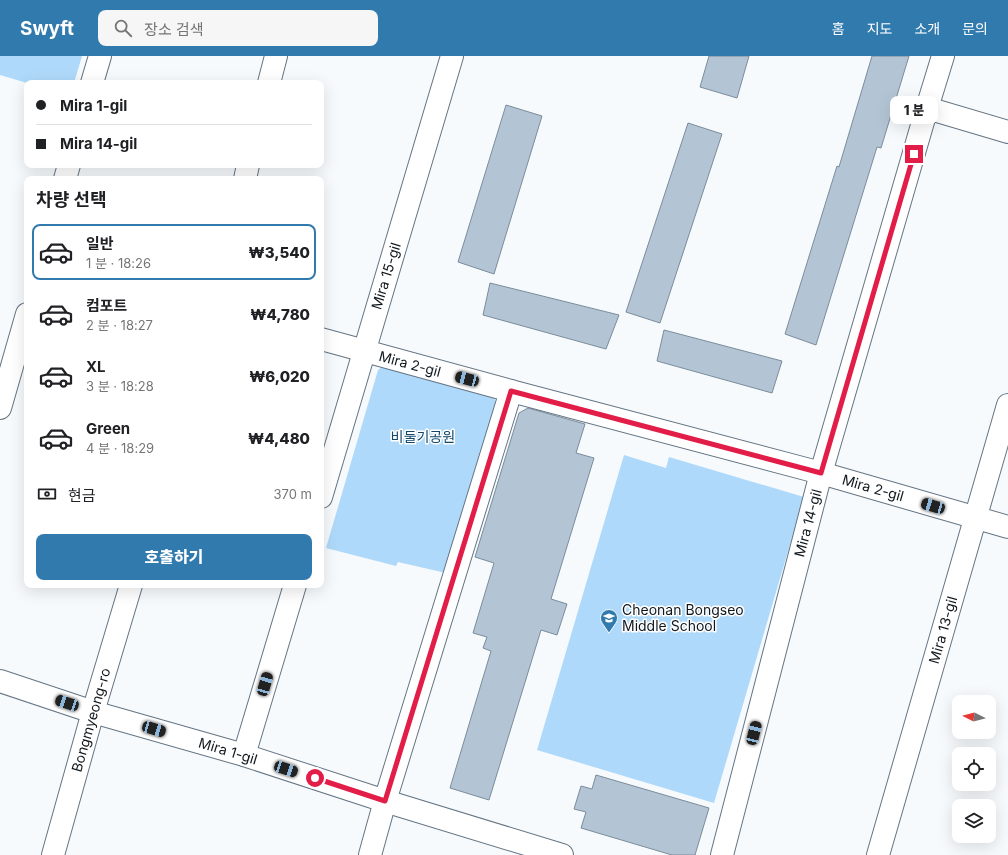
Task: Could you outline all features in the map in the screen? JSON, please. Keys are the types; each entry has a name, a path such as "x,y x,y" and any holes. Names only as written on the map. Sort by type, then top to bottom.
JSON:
{"street":[{"path":"93,80 100,56"},
{"path":"270,80 276,56"},
{"name":"Mira 15-gil","path":"324,486 452,56"},
{"name":"Mira 14-gil","path":"722,855 821,473 943,56"},
{"path":"927,108 1008,132"},
{"path":"0,408 24,324"},
{"name":"Mira 2-gil","path":"324,340 821,473 1008,527"},
{"path":"370,855 385,801 511,391"},
{"name":"Mira 13-gil","path":"878,855 1008,405"},
{"name":"Bongmyeong-ro","path":"53,855 129,588"},
{"path":"244,755 294,588"},
{"name":"Mira 1-gil","path":"0,681 93,712 244,755 385,801 562,855"}],"green space":[{"path":"0,56 82,56 75,80 24,80 24,82 0,75"},
{"name":"비둘기공원","path":"388,362 491,392 497,404 446,573 398,562 396,566 326,548 378,370"},
{"path":"624,455 666,468 669,457 804,497 714,803 537,750"}],"building":[{"path":"709,56 749,56 737,98 700,87"},
{"path":"872,56 909,56 881,148 877,147 816,345 785,334 837,166 839,167"},
{"path":"506,105 542,116 494,274 458,262"},
{"path":"688,123 722,134 660,323 626,312"},
{"path":"490,283 619,315 606,349 483,315"},
{"path":"664,330 782,361 772,393 657,361"},
{"path":"528,408 585,424 576,453 594,458 551,599 567,604 557,635 541,630 489,800 450,788 491,651 483,648 487,637 473,633 494,563 475,557 519,413"},
{"path":"596,775 709,808 695,855 672,855 581,828 586,812 574,809 581,786 592,789"}],"place":[{"name":"Cheonan Bongseo Middle School","path":"609,633"}],"route":[{"path":"315,778 385,801 511,391 821,473 914,154"}]}
